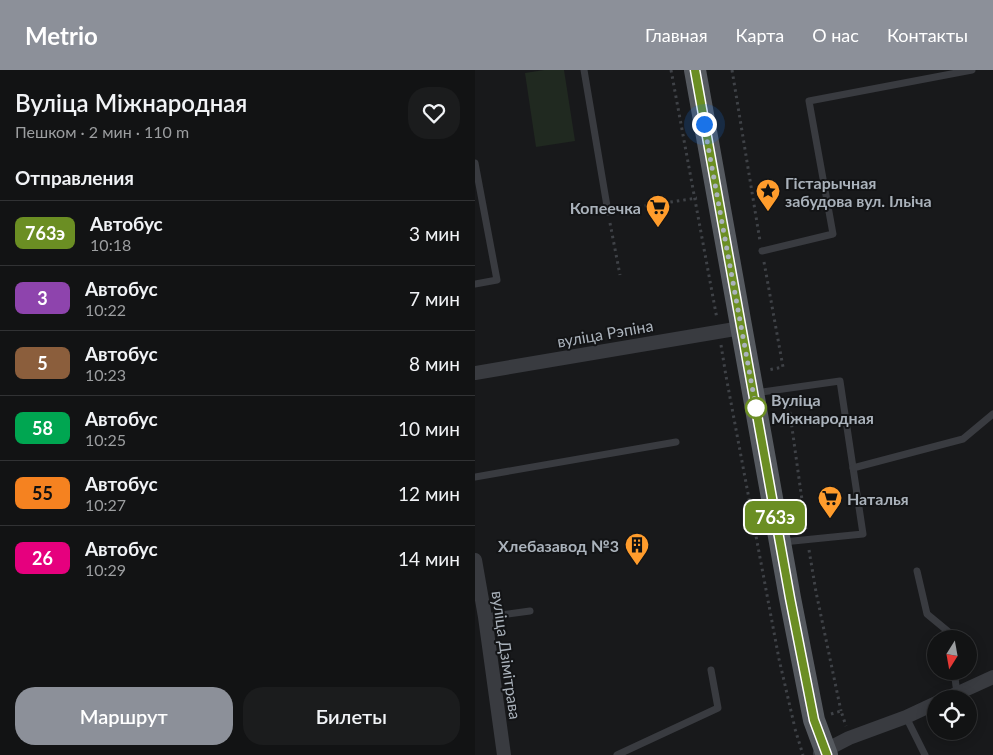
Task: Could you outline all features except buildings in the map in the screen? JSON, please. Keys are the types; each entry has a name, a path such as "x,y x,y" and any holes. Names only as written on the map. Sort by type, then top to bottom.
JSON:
{"main road":[{"path":"695,70 780,542 814,720 823,753"}],"street":[{"name":"вуліца Рэпіна","path":"475,373 741,328"},
{"name":"вуліца Дзімітрава","path":"475,560 504,755"},
{"path":"964,690 993,677"},
{"path":"823,753 849,738 927,707"}],"lane":[{"path":"584,70 609,212"},
{"path":"762,251 833,234 809,101 973,70"},
{"path":"475,163 497,280 475,284"},
{"path":"753,394 839,382 863,534 780,542"},
{"path":"853,468 963,439 993,414"},
{"path":"475,477 676,442"},
{"path":"917,571 927,614 946,630"},
{"path":"485,618 530,611"},
{"path":"617,755 718,708 711,670"},
{"path":"906,717 925,755"}],"path":[{"path":"671,70 742,459"},
{"path":"620,275 609,212 717,195"},
{"path":"793,724 803,755"}],"shaded area":[{"path":"544,70 564,70 575,141 536,147 525,73"}],"bus line":[{"name":"763э","path":"695,70 790,598 814,720 827,755"}],"place":[{"name":"Гістарычная забудова вул. Ільіча","path":"768,212"},
{"name":"Копеечка","path":"658,228"},
{"name":"Вуліца Міжнародная","path":"756,408"},
{"name":"Наталья","path":"830,519"},
{"name":"Хлебазавод №3","path":"637,566"}],"route":[{"path":"704,124 756,408"}]}
